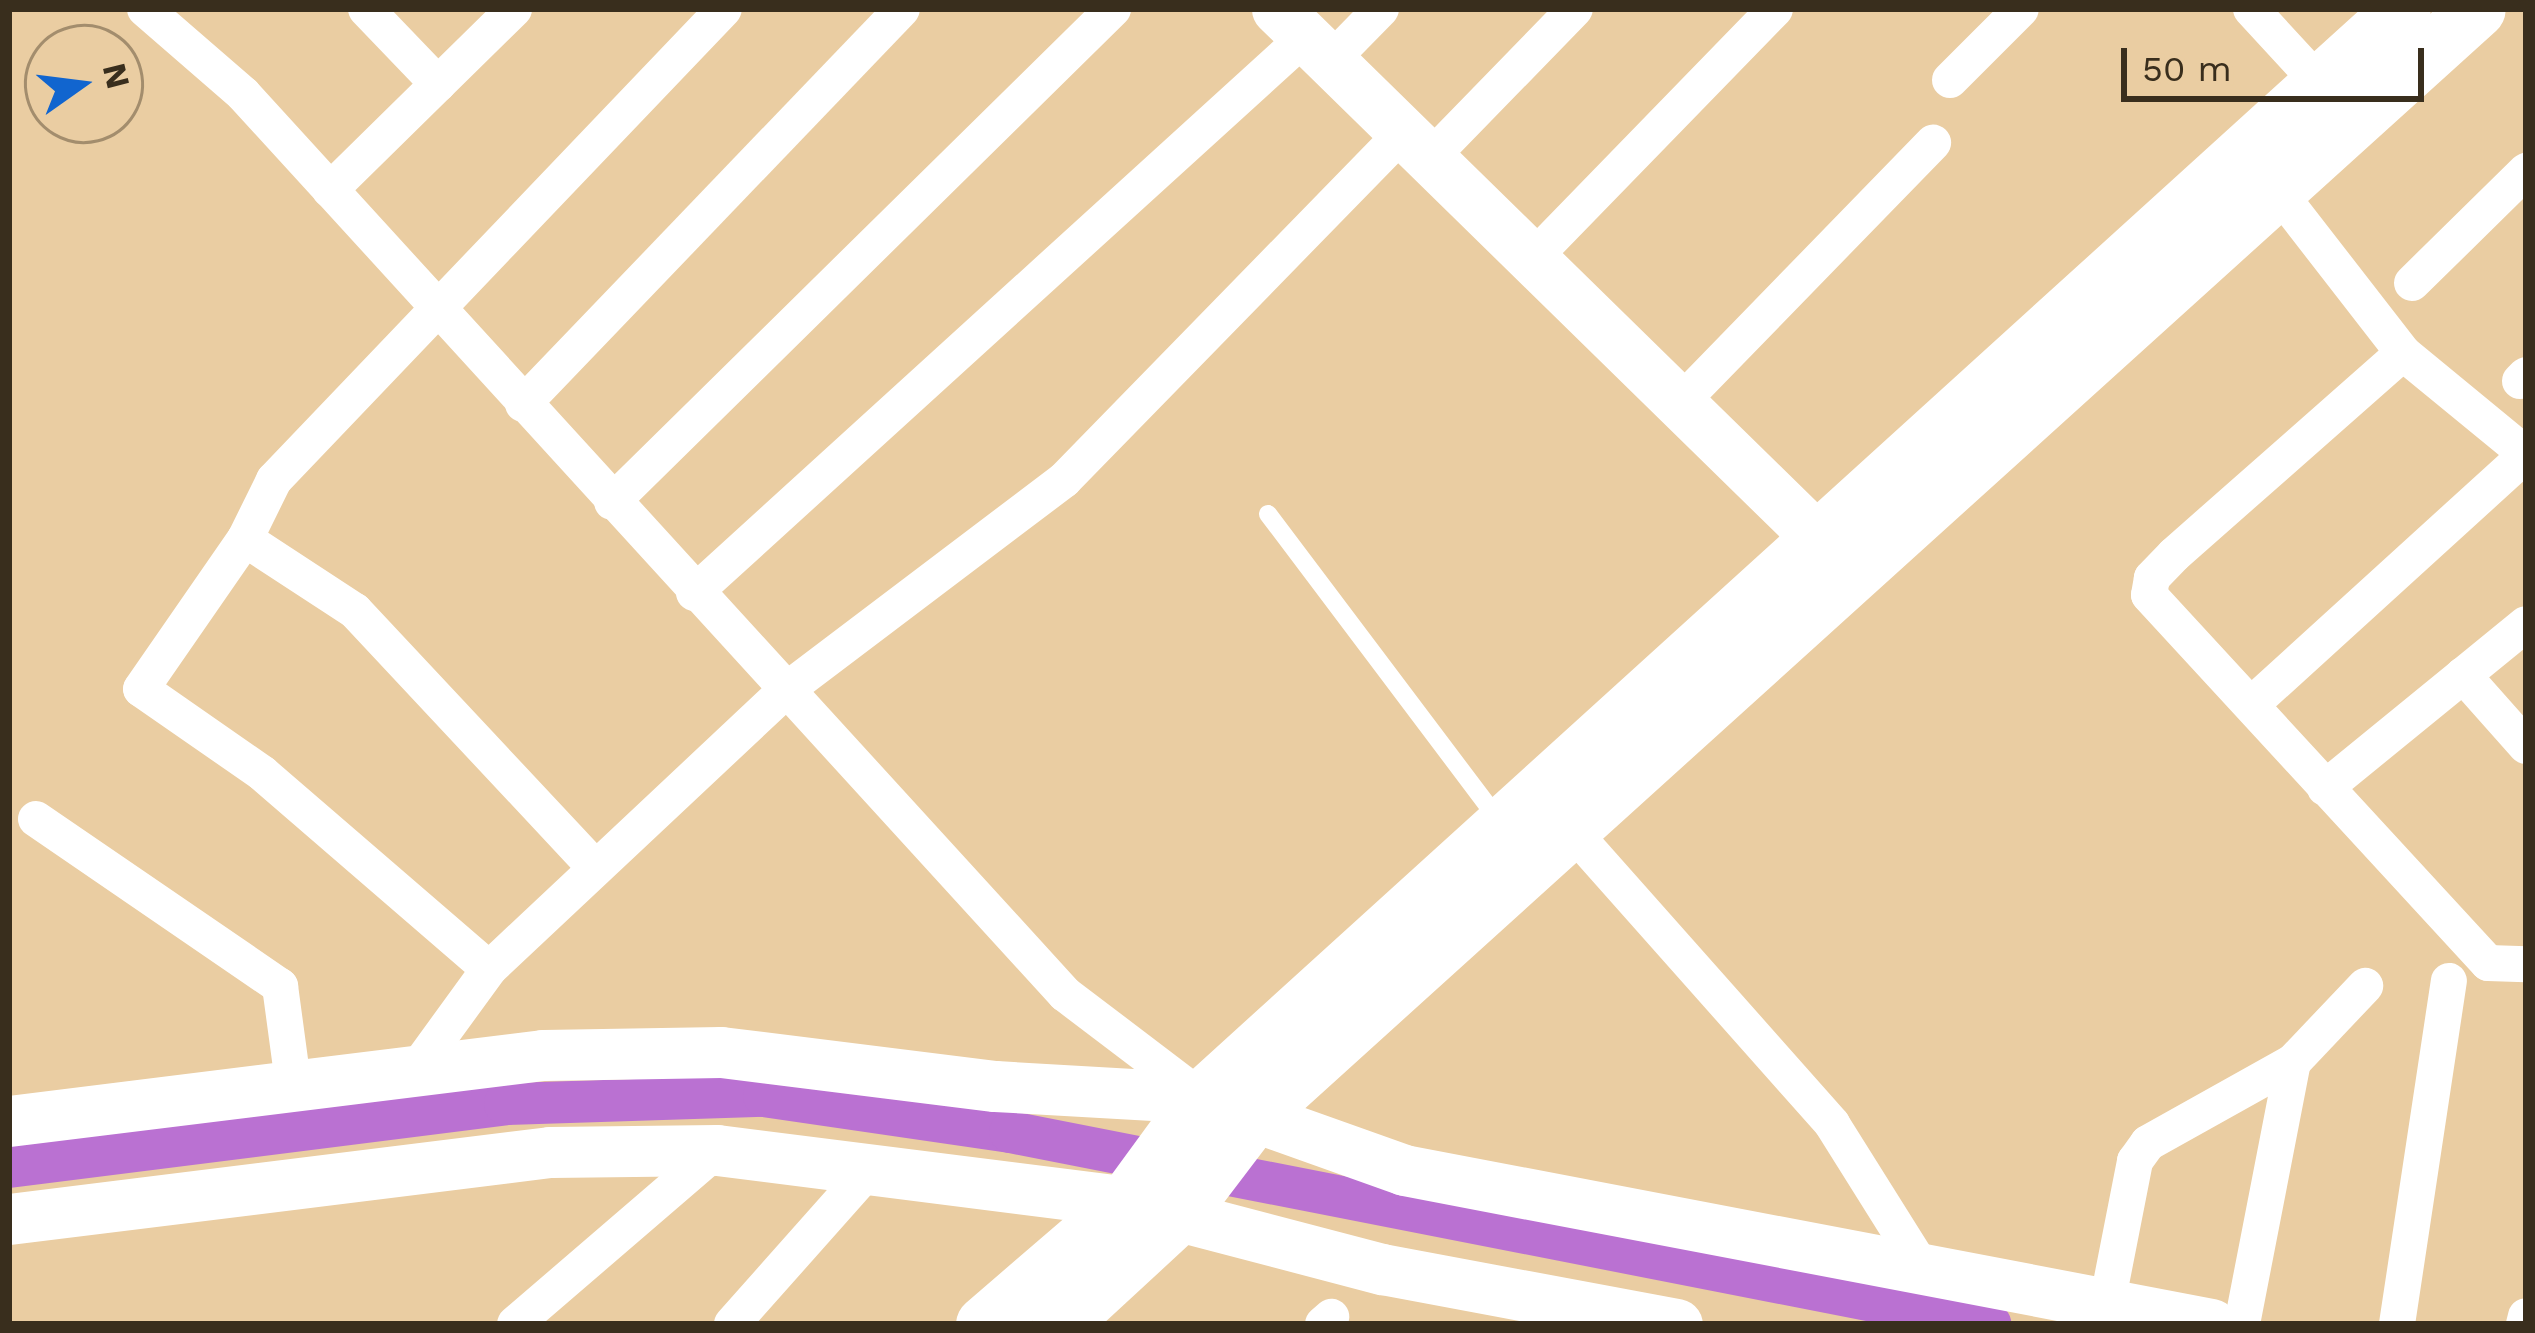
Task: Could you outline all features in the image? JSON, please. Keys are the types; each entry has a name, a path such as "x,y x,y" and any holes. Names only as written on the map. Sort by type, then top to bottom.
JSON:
{"main road":[{"path":"1834,554 2276,189 2402,9"},
{"path":"1060,1324 1215,1123 1537,816 2336,102 2476,9"},
{"path":"984,1324 1152,1209"}],"street":[{"path":"145,9 243,94 1065,994 1215,1123"},
{"path":"366,9 438,83"},
{"path":"330,190 514,9"},
{"path":"489,969 262,773 141,689 244,539 274,480 724,9"},
{"path":"523,404 902,9"},
{"path":"612,502 1113,9"},
{"path":"694,592 1305,34 1381,9"},
{"path":"415,1072 489,969 594,866 785,691 1064,480 1416,146 1575,9"},
{"path":"1531,260 1775,9"},
{"path":"1950,80 2020,9"},
{"path":"2252,9 2336,102"},
{"path":"1305,34 1834,554"},
{"path":"1678,405 1933,142"},
{"path":"2412,283 2526,171"},
{"path":"2252,704 2526,455 2403,352 2276,189"},
{"path":"2403,352 2152,578 2155,610 2252,704 2488,963 2526,964"},
{"path":"244,539 355,611 594,866"},
{"path":"2325,788 2526,624"},
{"path":"2463,675 2526,746"},
{"path":"1537,816 1832,1124 1923,1270"},
{"path":"36,819 280,986 294,1089"},
{"path":"2397,1324 2450,981"},
{"path":"2107,1304 2135,1161 2148,1143 2293,1062 2365,986"},
{"path":"9,1121 543,1055 721,1052 995,1086 1215,1123 1404,1170 2210,1324"},
{"path":"2242,1324 2293,1062"},
{"path":"515,1324 717,1150"},
{"path":"9,1219 550,1152 717,1150 872,1165 1152,1209 1517,1310 1677,1324"},
{"path":"732,1324 872,1165"}],"lane":[{"path":"1268,514 1537,816"}],"waterway":[{"path":"9,1167 505,1104 764,1096 1010,1132 1990,1324"}]}
